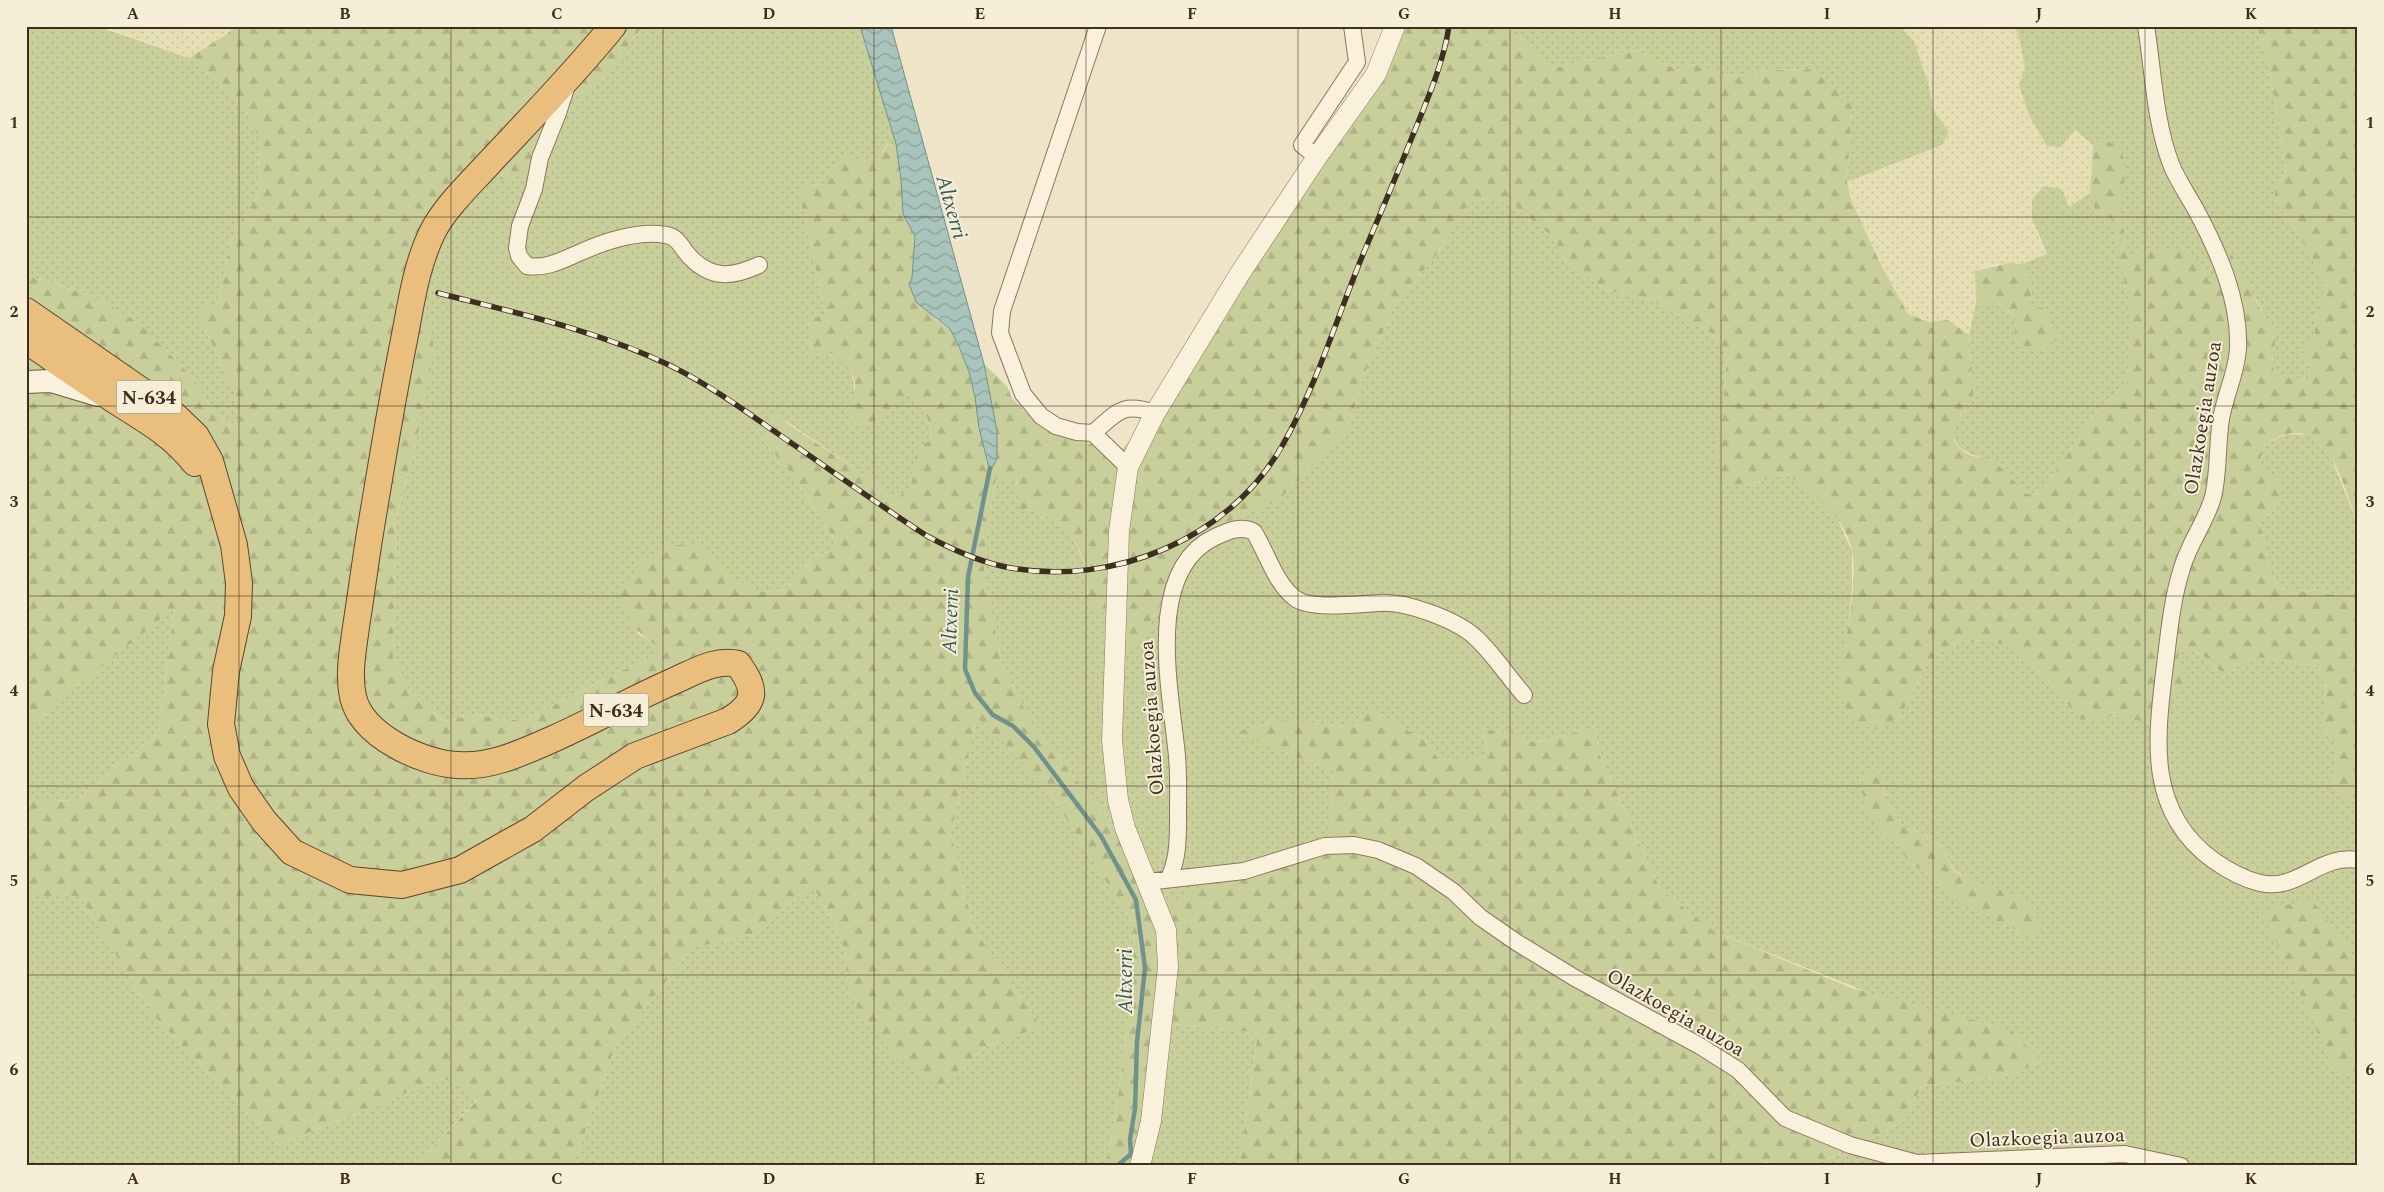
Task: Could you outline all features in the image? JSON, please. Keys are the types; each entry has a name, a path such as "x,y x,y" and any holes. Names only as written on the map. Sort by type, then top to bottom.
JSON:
{"highway":[{"name":"N-634","path":"26,311 121,391 169,410 196,436 210,461 234,545 239,582 238,616 226,671 221,724 228,756 242,788 264,821 292,852 350,880 402,885 460,870 532,829 586,788 635,756 728,721 746,707 752,698 752,688 738,664 729,662 709,666 660,687 596,720 509,758 482,764 459,766 433,762 402,749 375,730 363,716 354,700 351,674 364,568 389,417 415,281 426,248 441,217 569,78 613,26"},
{"path":"26,323 34,334 30,349 50,345 62,346 121,391"}],"main road":[{"path":"26,376 37,360 30,349"},
{"path":"26,382 51,381 121,391"}],"street":[{"path":"1098,26 1002,311 1000,333 1023,394 1041,416 1056,426 1077,432 1093,433 1128,467"},
{"path":"1317,157 1302,145 1357,62 1352,26"},
{"path":"1140,1166 1151,1121 1168,967 1166,930 1124,828 1118,800 1112,740 1119,531 1128,467 1155,414 1239,275 1317,157 1376,74 1395,26"},
{"name":"Olazkoegia auzoa","path":"2146,26 2164,144 2172,167 2201,219 2220,262 2236,316 2238,350 2221,416 2214,493 2188,550 2174,598 2158,736 2162,786 2175,816 2195,847 2227,870 2257,883 2270,885 2286,883 2332,860 2345,858 2358,860"},
{"path":"569,78 558,113 540,158 534,189 520,226 519,256 527,266 538,268 551,265 602,243 621,238 664,234 676,237 691,258 715,273 734,275 759,265"},
{"path":"1093,433 1121,409 1137,408 1155,414"},
{"name":"Olazkoegia auzoa","path":"1169,878 1174,867 1178,821 1177,749 1166,660 1167,622 1180,575 1188,558 1204,542 1235,529 1249,529 1254,532 1286,591 1298,601 1341,607 1382,603 1413,608 1445,619 1475,636 1524,695"},
{"name":"Olazkoegia auzoa","path":"1146,882 1244,871 1325,846 1354,845 1378,850 1416,866 1454,892 1480,917 1494,927 1575,978 1700,1046 1738,1070 1785,1118 1850,1145 1917,1163 2125,1154 2181,1166"}],"shaded area":[{"path":"102,26 235,26 227,34 189,58"},
{"path":"1900,26 2013,26 2018,32 2025,68 2019,85 2075,130 2089,135 2093,145 2090,193 2037,233 2047,255 2022,264 1995,264 1975,271 1976,303 1969,335 1949,320 1929,322 1908,314 1880,263 1851,200 1847,182 1942,145 1949,132 1934,111 1928,82 1914,41"}],"green space":[{"path":"26,26 97,26 189,58 224,85 246,109 259,138 258,194 234,232 217,304 199,316 243,412 237,424 219,420 193,378 96,297 26,275"},
{"path":"235,26 643,26 606,78 582,94 572,92 531,174 480,181 436,238 419,311 430,325 434,350 416,443 396,519 393,658 408,689 443,721 477,715 523,721 620,671 656,657 656,645 642,635 632,624 624,610 619,594 641,563 666,546 700,543 725,574 762,592 786,590 814,556 834,550 833,537 787,468 765,443 762,429 772,413 870,479 886,494 898,498 912,485 912,470 918,447 931,440 930,425 920,401 907,395 870,425 853,424 845,411 854,393 854,379 851,372 831,354 820,358 810,353 811,337 808,320 825,314 806,220 798,193 803,184 825,185 833,176 832,167 846,151 858,161 871,165 888,145 896,144 903,213 915,236 912,278 935,319 950,329 969,372 978,411 979,428 985,445 986,462 997,458 997,431 984,364 1007,386 1012,398 1039,426 1061,436 1092,444 1107,453 1120,451 1133,438 1367,76 1390,26 1511,26 1531,48 1554,68 1635,50 1678,70 1692,64 1729,76 1774,70 1813,69 1840,92 1852,107 1847,182 1851,200 1880,263 1908,314 1929,322 1948,320 1969,335 1974,399 1957,420 1953,434 1954,441 1970,455 1993,461 2027,494 2042,493 2087,423 2127,382 2130,308 2111,218 2096,213 2090,193 2093,145 2106,141 2122,149 2125,178 2120,213 2129,258 2141,252 2186,250 2199,260 2209,281 2216,272 2222,250 2231,253 2265,318 2277,334 2272,356 2274,372 2309,382 2310,369 2302,354 2314,338 2317,310 2327,291 2308,249 2275,199 2275,189 2286,174 2271,78 2257,26 2358,26 2358,526 2335,464 2326,450 2315,440 2302,434 2287,434 2279,437 2265,444 2259,465 2270,474 2282,479 2277,507 2260,523 2271,574 2278,587 2297,593 2317,589 2332,595 2352,591 2358,561 2358,805 2332,786 2337,747 2329,736 2320,731 2325,703 2326,678 2317,666 2256,657 2241,663 2226,676 2204,656 2189,648 2179,653 2177,665 2188,680 2147,722 2112,716 2081,720 2040,672 2005,645 1983,640 1955,643 1929,661 1899,718 1875,730 1856,720 1847,710 1841,698 1839,686 1853,588 1852,551 1848,538 1843,527 1827,507 1787,474 1746,485 1727,484 1714,454 1724,397 1727,356 1716,336 1654,302 1606,290 1565,260 1553,237 1516,207 1493,198 1469,202 1438,253 1395,305 1364,375 1348,428 1278,501 1225,523 1186,550 1172,587 1151,620 1142,643 1129,655 1122,650 1111,613 1097,610 1089,601 1085,567 1075,542 1058,523 1046,516 1019,509 1016,477 1003,481 996,479 986,541 984,572 1002,664 1030,721 1117,831 1168,904 1239,866 1329,841 1333,771 1235,732 1280,720 1347,727 1371,709 1426,741 1439,760 1489,757 1481,727 1535,742 1596,727 1598,751 1660,889 1714,931 1852,988 2011,1030 2042,1062 2002,1077 1922,1086 1903,1122 1813,1166 1783,1166 1766,1162 1764,1166 1239,1166 1258,1033 1172,1024 1147,1166 1105,1166 1115,1119 1134,973 1133,924 1044,784 977,717 951,833 974,929 1041,1027 983,1048 940,1088 892,1054 850,996 842,939 812,884 758,933 692,948 615,1047 573,1166 415,1166 479,1098 444,1078 278,1145 155,1017 79,896 26,896 26,802 76,800 159,733 174,608 26,728 26,275 96,297 139,323 193,378 219,420 237,424 243,412 199,316 205,305 217,304 234,232 258,194 259,139 246,109 224,85 189,58 227,34"},
{"path":"643,26 860,26 896,144 887,145 871,166 858,161 833,176 825,185 813,184 799,193 825,314 808,321 811,337 810,353 839,358 845,363 850,369 852,376 855,398 907,395 920,401 930,425 931,441 912,470 912,485 898,498 886,494 870,479 786,421 765,443 787,468 833,537 834,550 814,556 786,590 761,592 725,574 700,543 637,633 656,645 656,657 620,671 523,721 477,715 443,721 408,689 393,658 396,519 416,443 419,312 436,238 572,92 606,78"},
{"path":"1511,26 1900,26 1914,41 1928,82 1934,111 1949,132 1942,145 1847,182 1852,107 1813,69 1774,70 1729,76 1692,64 1678,70 1635,50 1554,68 1531,48"},
{"path":"2013,26 2257,26 2271,78 2286,174 2275,189 2275,199 2308,249 2327,291 2317,310 2314,338 2303,354 2310,369 2309,382 2274,372 2272,356 2276,334 2265,318 2256,299 2216,272 2209,281 2199,260 2154,252 2137,255 2129,259 2119,213 2125,178 2106,141 2093,145 2075,130 2061,147 2047,146 2029,115 2019,85 2025,68 2018,33"},
{"path":"2043,186 2062,189 2069,207 2090,193 2096,213 2111,218 2131,308 2127,382 2087,423 2042,493 2027,494 1992,460 1972,455 1959,447 1952,436 1954,423 1974,399 1969,335 1976,303 1996,303 2016,317 2051,327 2045,309 2029,307 2032,290 2022,264 2047,254 2032,218 2032,200"},
{"path":"1493,198 1516,207 1553,237 1565,260 1606,290 1654,302 1716,336 1727,356 1724,397 1746,485 1787,474 1819,497 1838,520 1852,551 1852,588 1847,638 1899,718 1929,661 1955,643 1984,640 2005,645 2040,672 2081,720 2112,716 2147,722 2177,666 2179,653 2189,648 2204,656 2226,676 2241,663 2256,657 2317,666 2326,678 2325,703 2329,736 2337,747 2332,786 2358,805 2358,967 2349,948 2336,1072 2358,1074 2358,1166 1813,1166 1903,1122 1922,1086 2002,1077 2042,1062 1714,931 1660,889 1598,751 1596,727 1535,742 1481,727 1489,757 1439,760 1426,741 1371,709 1347,727 1280,720 1236,732 1333,771 1329,842 1239,866 1168,905 1117,831 1030,721 1002,664 984,572 986,541 996,479 1003,481 1016,477 1019,508 1050,518 1071,536 1083,562 1087,594 1142,643 1151,620 1172,587 1186,550 1225,523 1278,501 1348,428 1364,375 1395,305 1438,253 1469,202","holes":["1883,777 1884,798 1902,826 1937,839 1955,871 1987,887 1961,902 1947,886 1908,862 1900,847 1880,831"]},
{"path":"2009,263 2022,264 2032,290 2029,307 2045,308 2051,327 2059,337 2039,355 2026,348 2015,335 2015,316 1996,303 1976,303 1975,271"},
{"path":"2287,434 2310,435 2328,450 2358,526 2358,561 2352,591 2332,595 2317,589 2297,593 2278,587 2271,574 2260,523 2277,507 2270,474 2259,465 2265,444"},
{"path":"174,607 159,733 76,800 26,802 26,728"},
{"path":"977,716 1044,784 1133,924 1134,973 1115,1119 1105,1166 573,1166 615,1047 692,948 758,933 812,884 842,939 850,996 940,1088 983,1048 1041,1027 974,929 951,833"},
{"path":"1876,772 1883,778 1884,798 1902,826 1937,839 1955,872 2022,899 2033,907 2041,928 2030,936 1997,921 1961,902 1947,886 1908,862 1900,847 1880,831 1867,812 1862,788 1863,780 1869,773"},
{"path":"26,896 79,896 155,1017 278,1145 444,1078 479,1097 415,1166 26,1166"},
{"path":"2311,899 2349,948 2358,967 2358,1074 2336,1073 2262,911"},
{"path":"1171,1024 1258,1033 1239,1166 1147,1166"}],"water":[{"path":"860,26 891,26 984,364 997,431 997,458 990,472 979,428 975,397 969,372 959,347 950,329 916,302 909,284 912,278 915,236 903,214 896,144"}],"waterway":[{"name":"Altxerri","path":"990,468 968,577 965,669 975,693 993,715 1013,726 1034,747 1101,836 1136,900 1145,968 1137,1042 1135,1109 1130,1139 1131,1154 1117,1166"}],"railway":[{"path":"438,293 584,332 669,365 732,402 927,536 968,555 989,563 1011,568 1050,572 1089,570 1128,562 1165,549 1200,530 1232,507 1259,479 1282,446 1306,399 1364,252 1427,101 1440,64 1449,26"}]}
